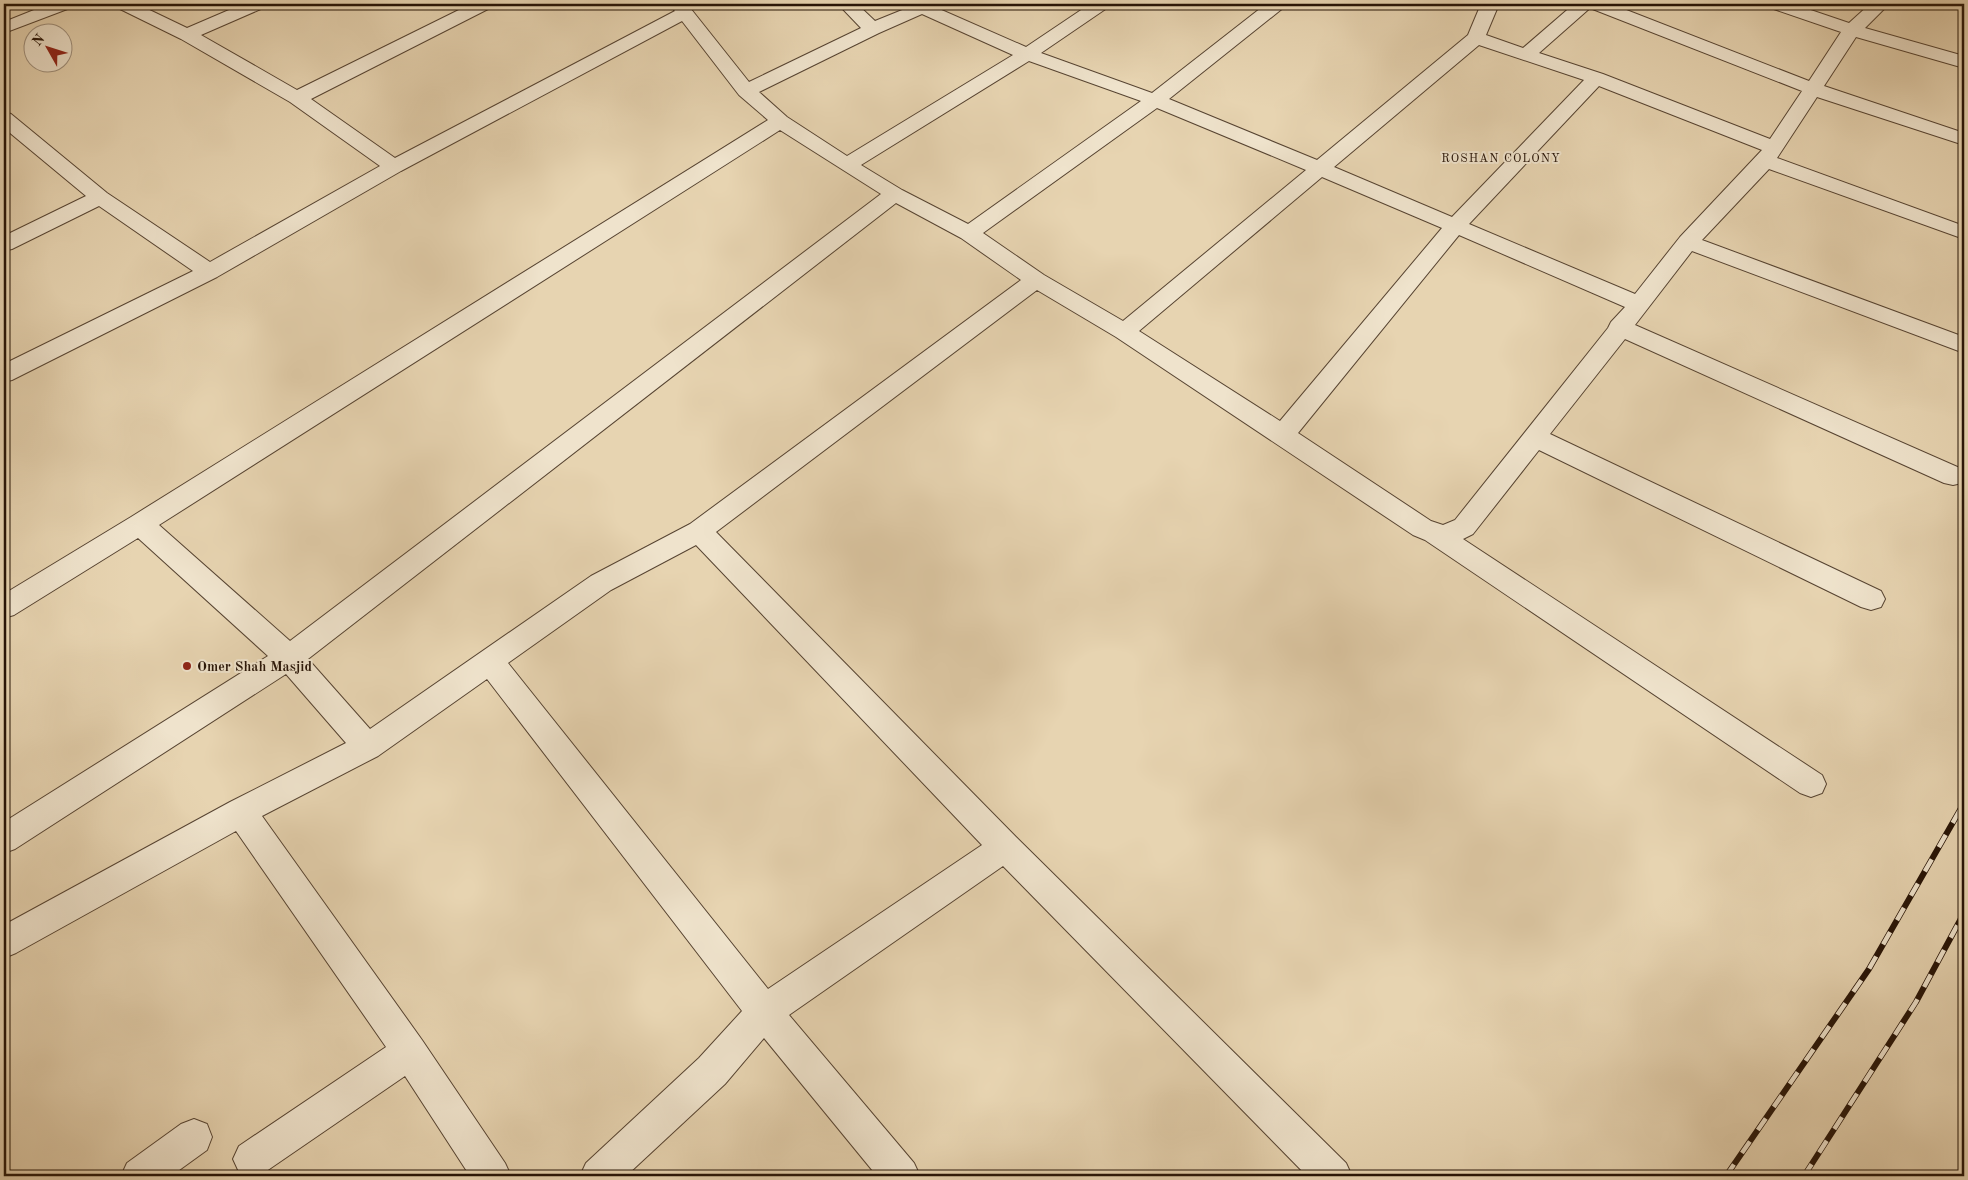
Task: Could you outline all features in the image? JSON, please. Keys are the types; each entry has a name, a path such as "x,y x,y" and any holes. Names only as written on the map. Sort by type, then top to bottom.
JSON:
{"street":[{"path":"4,28 64,4"},
{"path":"124,4 187,35 297,98 394,167"},
{"path":"187,35 257,4"},
{"path":"297,98 484,4"},
{"path":"847,4 873,29"},
{"path":"847,165 1027,54 1101,4"},
{"path":"969,233 1155,100 1277,4"},
{"path":"1124,332 1476,38 1490,4"},
{"path":"1526,54 1584,4"},
{"path":"1596,4 1813,89 1964,139"},
{"path":"1777,4 1852,30 1964,62"},
{"path":"1435,534 1450,534 1464,526 1619,327 1688,242 1769,154 1852,30 1880,4"},
{"path":"746,91 873,29 926,6 1027,54 1155,100 1639,304"},
{"path":"4,374 209,272 681,8 746,91 780,121 895,194 969,233 1036,280 1124,332 1284,434 1422,528 1435,534 1811,784"},
{"path":"1476,38 1596,78 1769,154 1964,232"},
{"path":"1284,434 1455,226 1596,78"},
{"path":"4,118 100,198 209,272"},
{"path":"4,607 140,524 780,121"},
{"path":"4,839 289,657 895,194"},
{"path":"4,244 100,198"},
{"path":"1688,242 1964,345"},
{"path":"4,942 241,812 367,747 601,583 699,531 1036,280"},
{"path":"1619,327 1953,476"},
{"path":"1534,436 1871,599"},
{"path":"140,524 289,657 367,747"},
{"path":"699,531 1005,847 1333,1176"},
{"path":"489,660 764,1012 901,1176"},
{"path":"241,812 410,1052 492,1176"},
{"path":"599,1176 712,1071 764,1012 1005,847"},
{"path":"252,1159 410,1052"},
{"path":"140,1176 194,1137"}],"railway":[{"path":"1726,1176 1869,969 1964,803"},
{"path":"1804,1176 1916,1002 1964,913"}],"place":[{"name":"Omer Shah Masjid","path":"187,666"}],"district":[{"name":"ROSHAN COLONY","path":"1501,158"}]}
